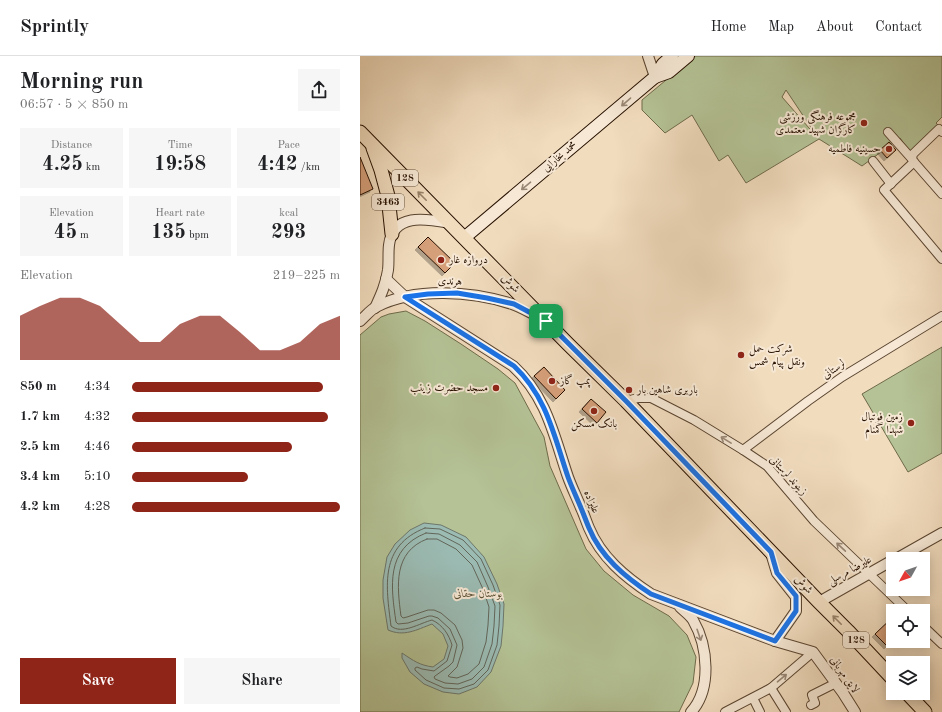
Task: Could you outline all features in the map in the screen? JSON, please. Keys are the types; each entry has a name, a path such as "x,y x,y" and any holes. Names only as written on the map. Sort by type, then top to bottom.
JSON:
{"main road":[{"name":"محمد بخارایی","path":"464,238 655,76 663,64 672,56"},
{"name":"محمد بخارایی","path":"655,76 669,72 688,56"},
{"name":"شوش","path":"360,132 626,401 886,672"},
{"name":"3463","path":"372,144 388,196 392,234"},
{"path":"914,700 925,712"}],"street":[{"path":"648,56 655,76"},
{"path":"941,131 913,154 913,160 884,190 942,259"},
{"path":"888,132 942,194"},
{"path":"873,161 891,184"},
{"name":"3463","path":"392,234 397,228 410,220 420,219 450,223"},
{"name":"هرندی","path":"375,308 382,294 386,279 389,244 392,234"},
{"name":"علیزاده","path":"386,279 405,297 514,366 520,372 529,384 550,420 568,478 589,528 604,553 617,568 651,594 775,641 813,652"},
{"name":"هرندی","path":"360,321 375,308 392,300 428,294 457,293 514,304 546,321"},
{"name":"لرستانی","path":"743,450 842,377 942,316"},
{"name":"زینوند لرستانی","path":"626,401 638,398 651,398 694,420 767,466 814,521 901,604"},
{"name":"علیرضا مرسلی","path":"909,552 942,534"},
{"path":"771,552 777,573 796,596 796,611 775,641"},
{"name":"علیرضا مرسلی","path":"819,602 886,564"},
{"path":"677,604 692,619 697,628 705,651 706,663 704,686 692,712"},
{"path":"930,633 942,644"},
{"path":"725,712 771,688 813,652"},
{"name":"لایق مهربانی","path":"813,652 836,683 851,711"},
{"path":"811,705 815,703 812,696 836,683"},
{"path":"771,688 786,712"},
{"path":"753,698 760,712"}],"green space":[{"path":"695,56 942,56 942,117 936,123 938,125 910,152 900,138 862,166 819,139 746,183 728,155 719,161 692,115 665,133 642,110 642,100","holes":["786,90 816,135 782,97"]},
{"name":"بوستان حقانی","path":"406,311 425,321 461,344 498,369 515,383 544,437 550,466 586,549 604,571 633,595 669,616 687,635 696,657 693,683 679,712 360,712 360,335 381,317"},
{"name":"زمین فوتبال شهدا گمنام","path":"942,347 942,453 908,472 862,394"}],"water":[{"path":"424,523 441,525 466,537 484,557 497,584 504,604 501,646 491,672 477,687 459,694 443,692 424,684 410,672 402,658 402,653 417,662 433,667 444,659 448,646 443,634 432,624 405,633 388,630 383,598 383,580 387,557 395,544 410,530"}],"building":[{"name":"حسینیه فاطمیه","path":"889,142 896,150 887,158 880,150"},
{"path":"360,157 373,189 360,195"},
{"path":"428,237 455,263 445,273 418,247"},
{"path":"544,367 565,390 556,399 534,376"},
{"name":"بانک مسکن","path":"591,399 606,412 597,423 582,409"},
{"path":"886,624 886,645 875,634"}],"place":[{"name":"مجموعه فرهنگی ورزشی کارگران شهید معتمدی","path":"864,123"},
{"name":"حسینیه فاطمیه","path":"889,149"},
{"name":"دروازه غار","path":"441,260"},
{"name":"شرکت حمل ونقل پیام شمس","path":"741,355"},
{"name":"پمپ گاز","path":"552,381"},
{"name":"مسجد حضرت زینب","path":"496,388"},
{"name":"باربری شاهین بار","path":"629,390"},
{"name":"بانک مسکن","path":"594,411"},
{"name":"زمین فوتبال شهدا گمنام","path":"911,423"}],"route":[{"path":"457,293 487,298 514,304 546,321 626,401 771,552 777,573 796,596 796,611 775,641 651,594 624,575 609,560 595,540 568,478 550,420 539,399 525,378 514,366 405,297 428,294 457,293"}]}
